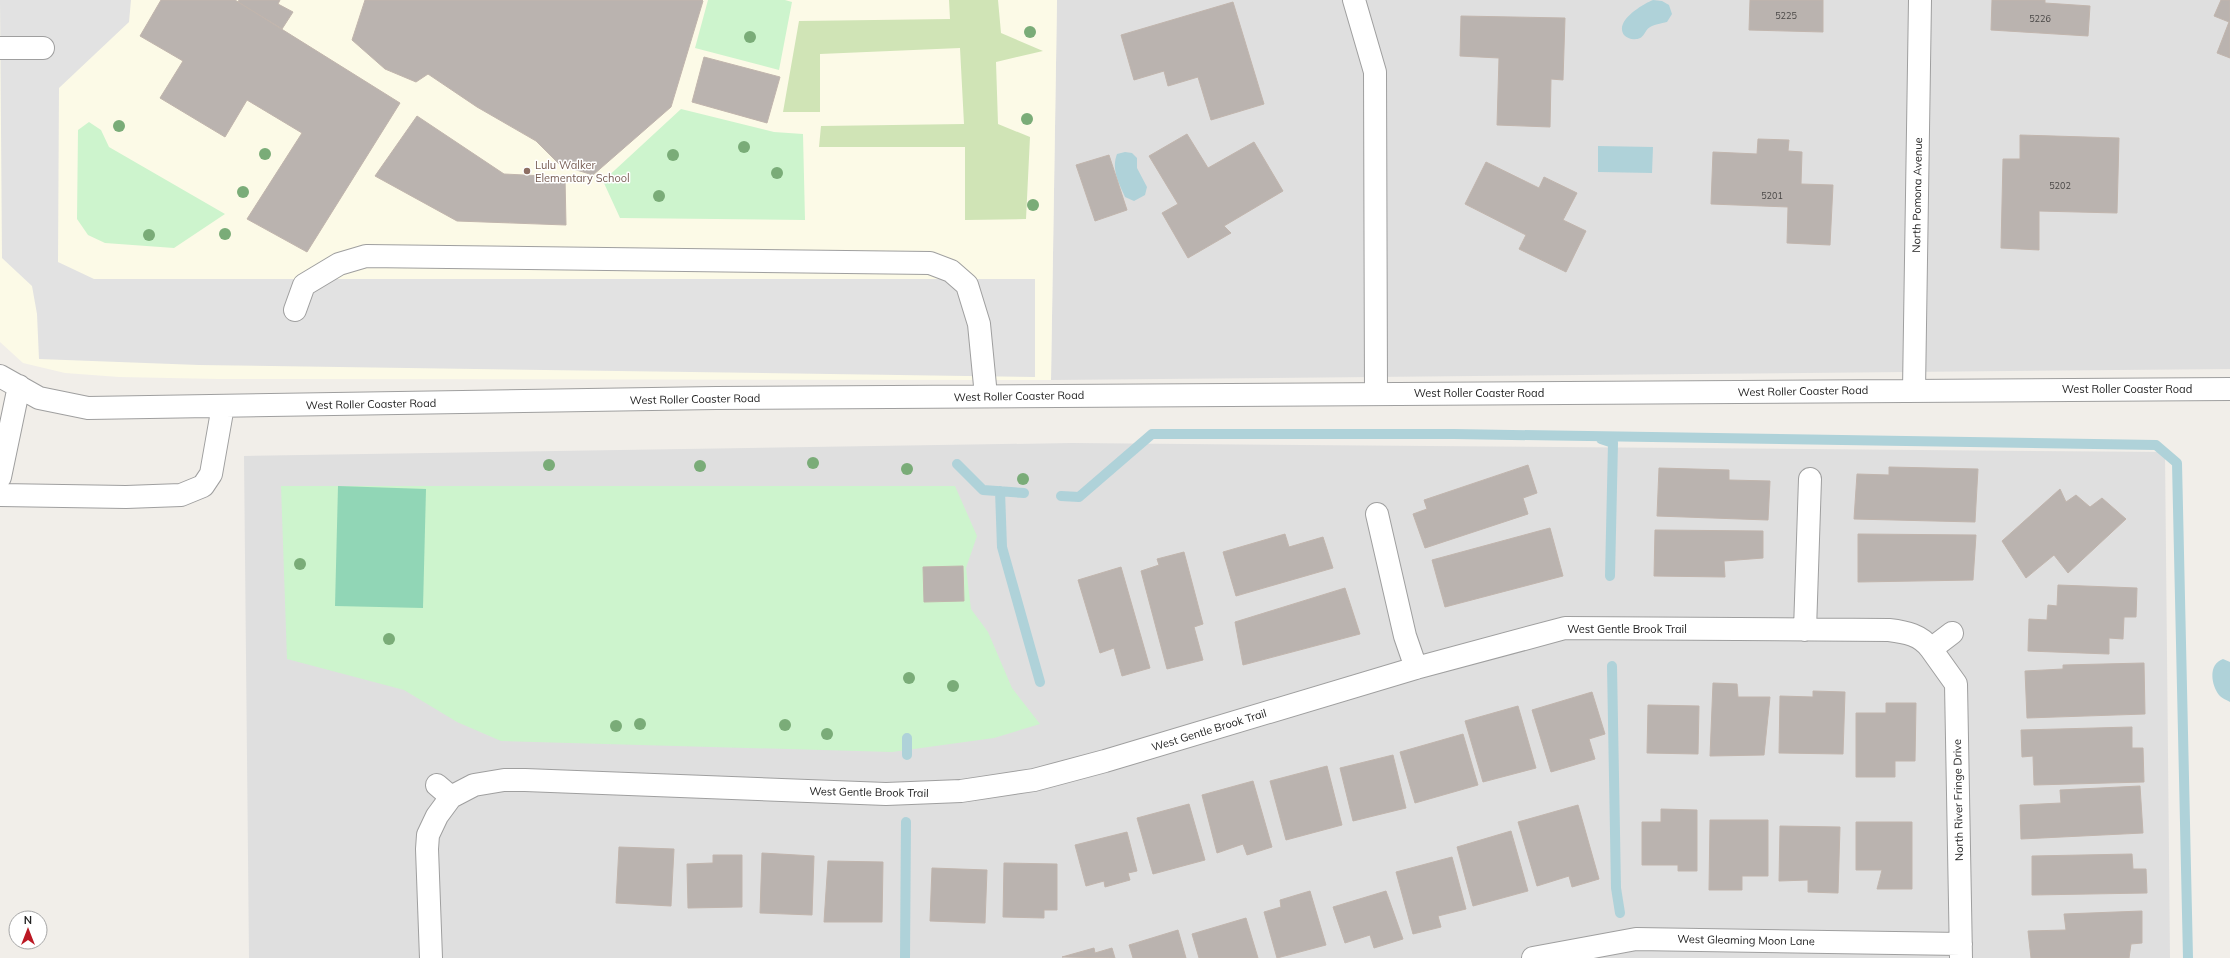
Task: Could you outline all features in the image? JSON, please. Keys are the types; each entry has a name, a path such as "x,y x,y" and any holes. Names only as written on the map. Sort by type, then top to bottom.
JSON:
{"street":[{"path":"1354,0 1375,72 1376,394"},
{"name":"North Pomona Avenue","path":"1914,390 1920,0"},
{"path":"0,48 43,48"},
{"path":"295,310 304,285 339,264 366,256 930,263 950,271 967,285 979,324 986,396"},
{"name":"West Roller Coaster Road","path":"0,376 39,398 88,408 986,396 2230,389"},
{"path":"0,477 18,386"},
{"path":"0,495 126,497 181,495 203,486 211,474 223,406"},
{"path":"1805,630 1810,479"},
{"path":"1376,514 1406,636 1416,668"},
{"name":"West Gentle Brook Trail","path":"431,958 428,835 445,803 444,791 504,780 886,794 961,791 1034,780 1105,761 1416,668 1565,628 1906,632 1926,642 1931,650"},
{"path":"1931,650 1952,633"},
{"name":"North River Fringe Drive","path":"1931,650 1956,684 1961,951"},
{"name":"West Gleaming Moon Lane","path":"1533,958 1636,939 1961,951"}],"shaded area":[{"name":"Lulu Walker Elementary School","path":"0,0 1057,0 1051,380 219,379 119,377 65,373 23,363 0,342"},
{"path":"0,0 131,0 129,22 59,88 58,262 94,279 1035,279 1035,377 199,365 39,359 37,314 32,286 2,258"},
{"path":"1057,0 2230,0 2230,369 1051,380"},
{"path":"1072,443 2165,452 2170,958 249,958 244,456"}],"green space":[{"path":"708,0 785,0 792,2 779,70 695,48"},
{"path":"949,0 998,0 1001,33 1043,51 996,62 998,124 1030,137 1026,219 965,220 965,147 819,147 821,126 964,124 960,48 820,54 820,112 783,112 799,21 950,19"},
{"path":"681,109 774,132 803,134 805,220 620,218 603,181"},
{"path":"89,122 101,130 109,147 225,214 174,248 105,243 88,235 77,219 78,130"},
{"path":"281,486 955,486 977,536 966,568 971,609 988,632 1012,688 1040,724 994,738 892,752 501,741 457,722 404,690 287,659"},
{"path":"338,486 426,489 423,608 335,606"}],"water":[{"path":"1653,0 1662,1 1669,5 1672,14 1667,22 1649,27 1639,39 1631,39 1625,36 1622,30 1626,19 1637,9"},
{"path":"1598,146 1653,147 1652,173 1598,172"},
{"path":"1125,152 1132,153 1137,158 1137,168 1147,187 1145,195 1134,201 1125,197 1115,171 1115,160 1117,154"},
{"path":"2223,659 2230,662 2230,702 2219,695 2216,691 2212,675 2215,665"}],"building":[{"path":"161,0 235,0 400,103 307,252 247,219 302,133 247,100 225,137 160,98 183,61 140,36"},
{"path":"239,0 280,0 278,4 293,12 282,29 238,2"},
{"path":"365,0 703,1 671,107 593,175 560,165 536,141 477,107 428,74 416,82 385,69 352,40"},
{"path":"1750,0 1823,0 1823,32 1749,30"},
{"path":"1992,0 2045,0 2045,3 2090,6 2088,36 1991,30"},
{"path":"2221,0 2230,0 2230,58 2217,53 2229,22 2214,16"},
{"path":"1233,2 1264,104 1211,120 1198,77 1168,86 1164,71 1134,80 1121,35"},
{"path":"1461,16 1565,18 1563,80 1551,79 1550,127 1497,125 1499,58 1460,56"},
{"path":"704,57 780,77 767,123 692,102"},
{"path":"417,116 504,174 565,177 566,225 457,221 375,176"},
{"path":"1187,134 1208,168 1254,142 1283,191 1224,226 1231,233 1188,258 1162,213 1178,204 1149,156"},
{"path":"2020,135 2119,138 2117,213 2039,211 2039,250 2001,248 2003,159 2020,159"},
{"path":"1758,139 1789,140 1788,151 1802,152 1801,184 1833,185 1830,245 1787,243 1788,207 1711,204 1713,152 1757,154"},
{"path":"1109,155 1127,210 1095,221 1076,165"},
{"path":"1486,162 1539,188 1544,177 1577,193 1563,220 1586,231 1566,272 1519,249 1526,235 1465,204"},
{"path":"1528,465 1537,493 1523,498 1528,514 1425,548 1413,514 1427,509 1424,500"},
{"path":"1889,467 1978,469 1975,522 1854,519 1857,474 1889,475"},
{"path":"1659,468 1729,470 1729,480 1770,481 1768,520 1657,516"},
{"path":"2060,489 2066,502 2076,495 2090,507 2102,498 2126,519 2068,573 2054,555 2026,578 2002,541"},
{"path":"1550,528 1563,576 1445,607 1432,560"},
{"path":"1655,530 1763,531 1763,558 1724,561 1725,577 1654,576"},
{"path":"1285,534 1289,547 1323,537 1333,568 1236,596 1223,552"},
{"path":"1858,534 1976,535 1973,580 1858,582"},
{"path":"1184,552 1203,624 1194,627 1203,660 1167,669 1141,571 1159,565 1157,559"},
{"path":"963,566 964,601 924,602 923,567"},
{"path":"1121,567 1150,668 1122,676 1114,648 1100,653 1078,580"},
{"path":"2058,585 2137,588 2136,617 2124,617 2123,639 2109,638 2109,654 2028,651 2029,619 2047,620 2048,605 2057,606"},
{"path":"1345,588 1360,634 1243,665 1235,622"},
{"path":"2144,663 2145,714 2027,718 2025,671 2063,669 2063,665"},
{"path":"1713,683 1737,684 1738,697 1770,697 1764,755 1710,756"},
{"path":"1813,691 1845,692 1843,754 1779,753 1780,696 1813,697"},
{"path":"1592,692 1605,734 1589,739 1595,759 1551,772 1532,710"},
{"path":"1886,703 1916,703 1915,761 1895,761 1895,777 1856,777 1856,713 1886,713"},
{"path":"1648,705 1699,706 1698,754 1647,753"},
{"path":"1518,706 1536,768 1483,782 1465,721"},
{"path":"2132,727 2132,748 2143,748 2144,782 2034,785 2033,756 2022,757 2021,730"},
{"path":"1463,734 1478,785 1415,803 1400,752"},
{"path":"1393,755 1406,808 1353,821 1340,768"},
{"path":"1327,766 1342,825 1286,840 1270,781"},
{"path":"1253,781 1272,847 1247,855 1243,844 1217,853 1202,795"},
{"path":"2140,786 2143,833 2021,839 2020,805 2061,803 2060,790"},
{"path":"1189,804 1205,860 1153,874 1137,818"},
{"path":"1578,805 1599,879 1572,887 1569,876 1537,886 1518,822"},
{"path":"1661,809 1697,810 1697,871 1678,871 1678,865 1642,865 1642,822 1661,822"},
{"path":"1710,820 1768,820 1768,876 1742,876 1742,890 1709,890"},
{"path":"1856,822 1912,822 1912,889 1877,889 1882,870 1856,870"},
{"path":"1780,826 1840,827 1838,893 1808,892 1808,880 1779,881"},
{"path":"1511,831 1528,891 1473,906 1457,847"},
{"path":"1127,832 1137,871 1128,873 1130,880 1105,887 1104,881 1086,886 1075,845"},
{"path":"619,847 674,849 671,906 616,903"},
{"path":"762,853 814,856 812,915 760,913"},
{"path":"2132,854 2133,869 2146,869 2147,893 2032,895 2032,856"},
{"path":"713,855 742,855 742,907 688,908 687,864 713,863"},
{"path":"1452,857 1466,909 1438,916 1441,927 1413,934 1396,872"},
{"path":"828,861 883,862 882,922 824,922"},
{"path":"1004,863 1057,864 1057,910 1044,910 1044,918 1003,917"},
{"path":"932,868 987,870 985,923 930,921"},
{"path":"1310,891 1326,945 1277,958 1264,912 1281,907 1280,900"},
{"path":"1386,891 1403,939 1374,948 1370,935 1345,943 1333,907"},
{"path":"2142,911 2142,943 2131,944 2129,958 2031,958 2028,931 2066,930 2064,914"},
{"path":"1246,918 1258,958 1199,958 1192,934"},
{"path":"1178,930 1186,958 1133,958 1129,945"},
{"path":"1094,948 1095,953 1112,948 1115,958 1062,957"}],"waterway":[{"path":"1061,496 1079,497 1152,434 1454,434 2156,445 2177,463 2188,958"},
{"path":"1601,439 1613,443 1610,576"},
{"path":"957,464 983,490 1024,493"},
{"path":"1000,491 1002,547 1040,682"},
{"path":"1612,666 1616,888 1620,913"},
{"path":"907,738 907,755"},
{"path":"905,958 906,822"}],"place":[{"name":"Lulu Walker Elementary School","path":"527,171"}]}
